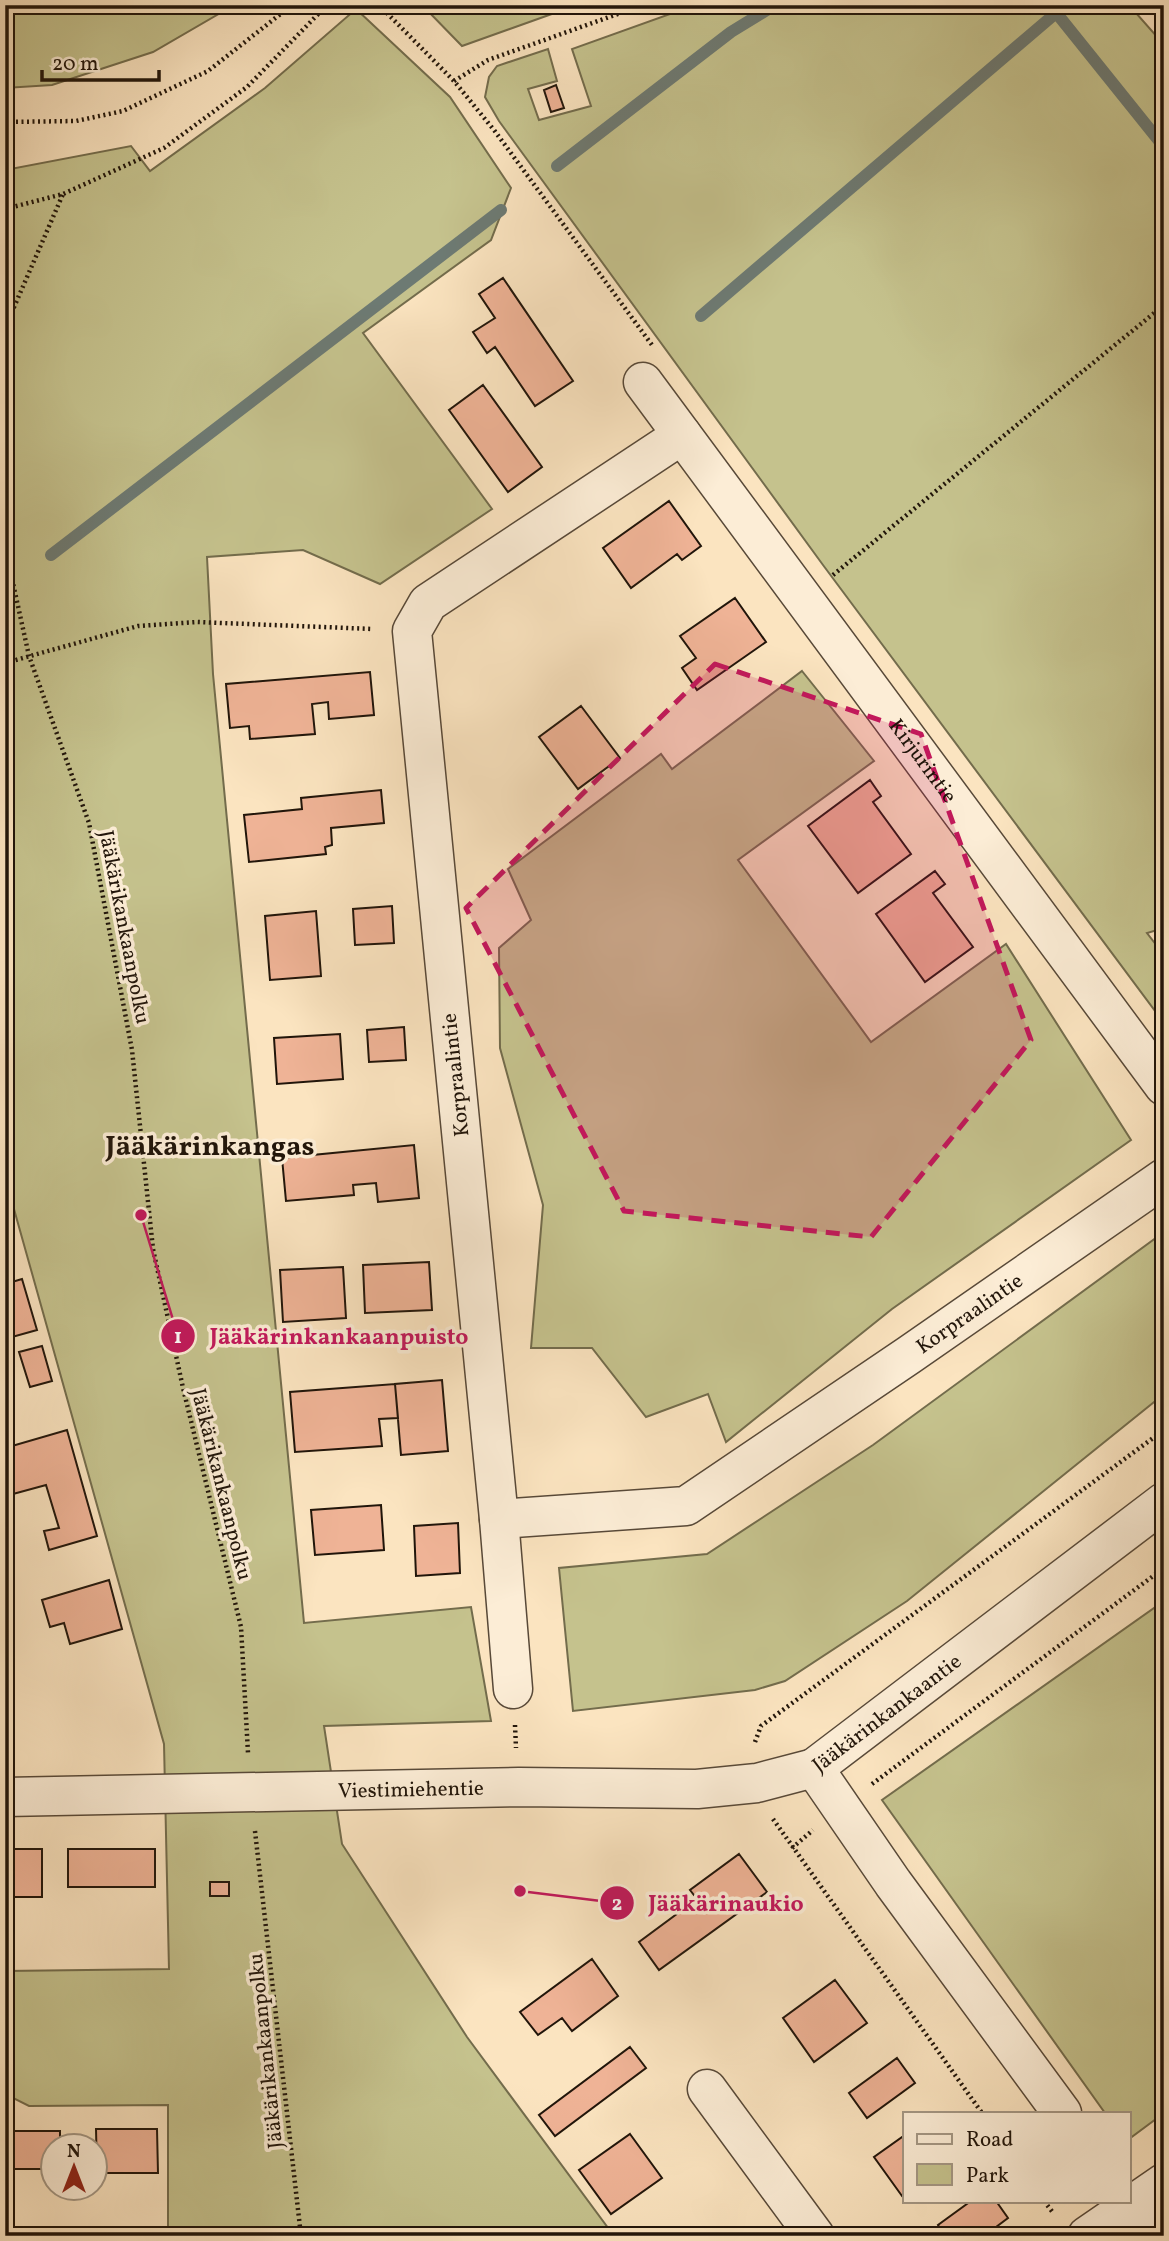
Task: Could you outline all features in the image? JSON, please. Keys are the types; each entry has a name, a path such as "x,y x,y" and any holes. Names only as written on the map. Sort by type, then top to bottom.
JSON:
{"street":[{"name":"Kirjurintie","path":"643,382 1164,1086"},
{"path":"412,631 428,603 682,435"},
{"name":"Korpraalintie","path":"412,631 499,1519 513,1689"},
{"name":"Korpraalintie","path":"499,1519 686,1506 1164,1178"},
{"name":"Jääkärinkankaantie","path":"1061,2112 840,1808 814,1768 1164,1502"},
{"name":"Viestimiehentie","path":"5,1797 519,1787 697,1789 757,1783 814,1768"},
{"path":"707,2089 815,2236"},
{"path":"1087,2236 1136,2215 1164,2183"}],"path":[{"path":"5,122 76,121 123,111 208,71 292,5"},
{"path":"5,209 63,194 164,148 247,87 327,5"},
{"path":"379,5 454,81 494,130"},
{"path":"454,81 488,61 643,5"},
{"path":"5,328 63,194"},
{"path":"827,580 1164,305"},
{"name":"Jääkärikankaanpolku","path":"5,547 29,656 89,823 132,1050 153,1249 183,1388 241,1627 251,1792 301,2236"},
{"path":"5,663 138,626 197,622 412,631"},
{"path":"981,2112 765,1809 751,1753 761,1726 1164,1430"},
{"path":"792,1848 840,1808 1164,1568"},
{"path":"513,1689 519,1787"}],"highlighted area":[{"path":"715,664 921,734 1031,1040 871,1237 624,1211 466,908"}],"green space":[{"path":"5,5 234,5 153,52 52,85 5,88"},
{"path":"422,5 577,5 462,46"},
{"path":"695,5 1129,5 1158,38 1164,41 1164,928 1147,933 1164,955 1164,1023 823,565 499,121 485,97 489,77 497,66 548,49 557,81 528,89 539,120 591,106 572,49"},
{"path":"356,9 450,97 511,188 491,240 363,333 492,509 380,584 303,550 207,557 213,674 304,1623 471,1607 491,1721 324,1726 342,1844 467,2037 614,2236 168,2236 168,2105 29,2106 5,2094 5,1971 169,1969 164,1744 5,1177 5,170 131,146 150,171 265,88"},
{"path":"802,671 874,761 738,860 871,1042 1006,944 1131,1140 892,1309 726,1442 708,1394 646,1417 592,1348 531,1348 543,1205 500,1048 499,948 531,920 508,869 661,754 672,769"},
{"path":"1164,1232 1164,1394 907,1601 785,1681 755,1690 573,1711 559,1568 707,1554 873,1445"},
{"path":"1164,1601 1164,2113 1130,2138 1130,2112 1104,2112 882,1800"}],"building":[{"path":"556,85 564,108 551,112 544,90"},
{"path":"503,278 573,381 535,406 495,347 487,353 473,332 495,318 479,294"},
{"path":"483,385 542,467 508,492 449,410"},
{"path":"669,501 701,546 682,560 677,554 631,588 603,548"},
{"path":"735,598 766,642 697,690 682,668 696,658 680,636"},
{"path":"370,672 374,715 329,719 328,702 312,704 315,734 250,739 249,726 230,728 226,684"},
{"path":"581,706 620,758 578,789 539,737"},
{"path":"870,780 881,796 873,802 911,854 858,893 808,826"},
{"path":"381,790 384,823 331,828 332,845 325,847 326,854 249,862 244,815 302,809 301,798"},
{"path":"935,871 945,884 933,893 973,947 925,982 876,914"},
{"path":"392,906 394,943 355,945 353,909"},
{"path":"316,911 321,976 270,980 265,916"},
{"path":"404,1027 406,1060 369,1062 367,1030"},
{"path":"340,1034 343,1079 277,1084 274,1038"},
{"path":"414,1145 419,1198 378,1202 376,1183 353,1185 354,1195 286,1201 282,1158"},
{"path":"429,1262 432,1310 365,1313 363,1265"},
{"path":"343,1267 346,1318 283,1322 280,1270"},
{"path":"22,1279 37,1330 5,1339 5,1284"},
{"path":"42,1346 52,1381 30,1387 19,1352"},
{"path":"442,1380 448,1451 401,1455 395,1384"},
{"path":"395,1384 398,1418 379,1419 382,1446 295,1452 290,1392"},
{"path":"67,1430 97,1536 49,1550 44,1531 59,1528 46,1485 13,1494 5,1467 5,1448"},
{"path":"381,1505 384,1550 315,1555 311,1510"},
{"path":"458,1523 460,1573 416,1576 414,1526"},
{"path":"109,1580 122,1629 70,1644 64,1623 50,1627 42,1600"},
{"path":"5,1849 42,1849 42,1897 5,1897"},
{"path":"68,1849 155,1849 155,1887 68,1887"},
{"path":"739,1854 767,1892 659,1970 639,1942 697,1899 690,1890"},
{"path":"210,1882 229,1882 229,1896 210,1896"},
{"path":"592,1959 618,1996 572,2031 562,2018 538,2035 520,2012"},
{"path":"835,1980 867,2023 814,2062 783,2018"},
{"path":"630,2047 646,2068 555,2136 539,2115"},
{"path":"897,2058 915,2083 867,2118 849,2093"},
{"path":"96,2129 157,2129 158,2173 108,2173 108,2132 96,2132"},
{"path":"5,2131 60,2131 38,2132 38,2169 5,2169"},
{"path":"630,2134 662,2178 611,2214 579,2170"},
{"path":"903,2136 903,2195 902,2196 874,2157"},
{"path":"970,2202 997,2202 1008,2218 984,2236 945,2236 938,2225"}],"waterway":[{"path":"557,166 731,32 775,5"},
{"path":"1050,5 1164,147"},
{"path":"701,316 1056,13"},
{"path":"51,555 501,210"}],"place":[{"name":"Jääkärinkankaanpuisto","path":"141,1215"},
{"name":"Jääkärinaukio","path":"520,1891"}],"district":[{"name":"Jääkärinkangas","path":"210,1145"}]}
